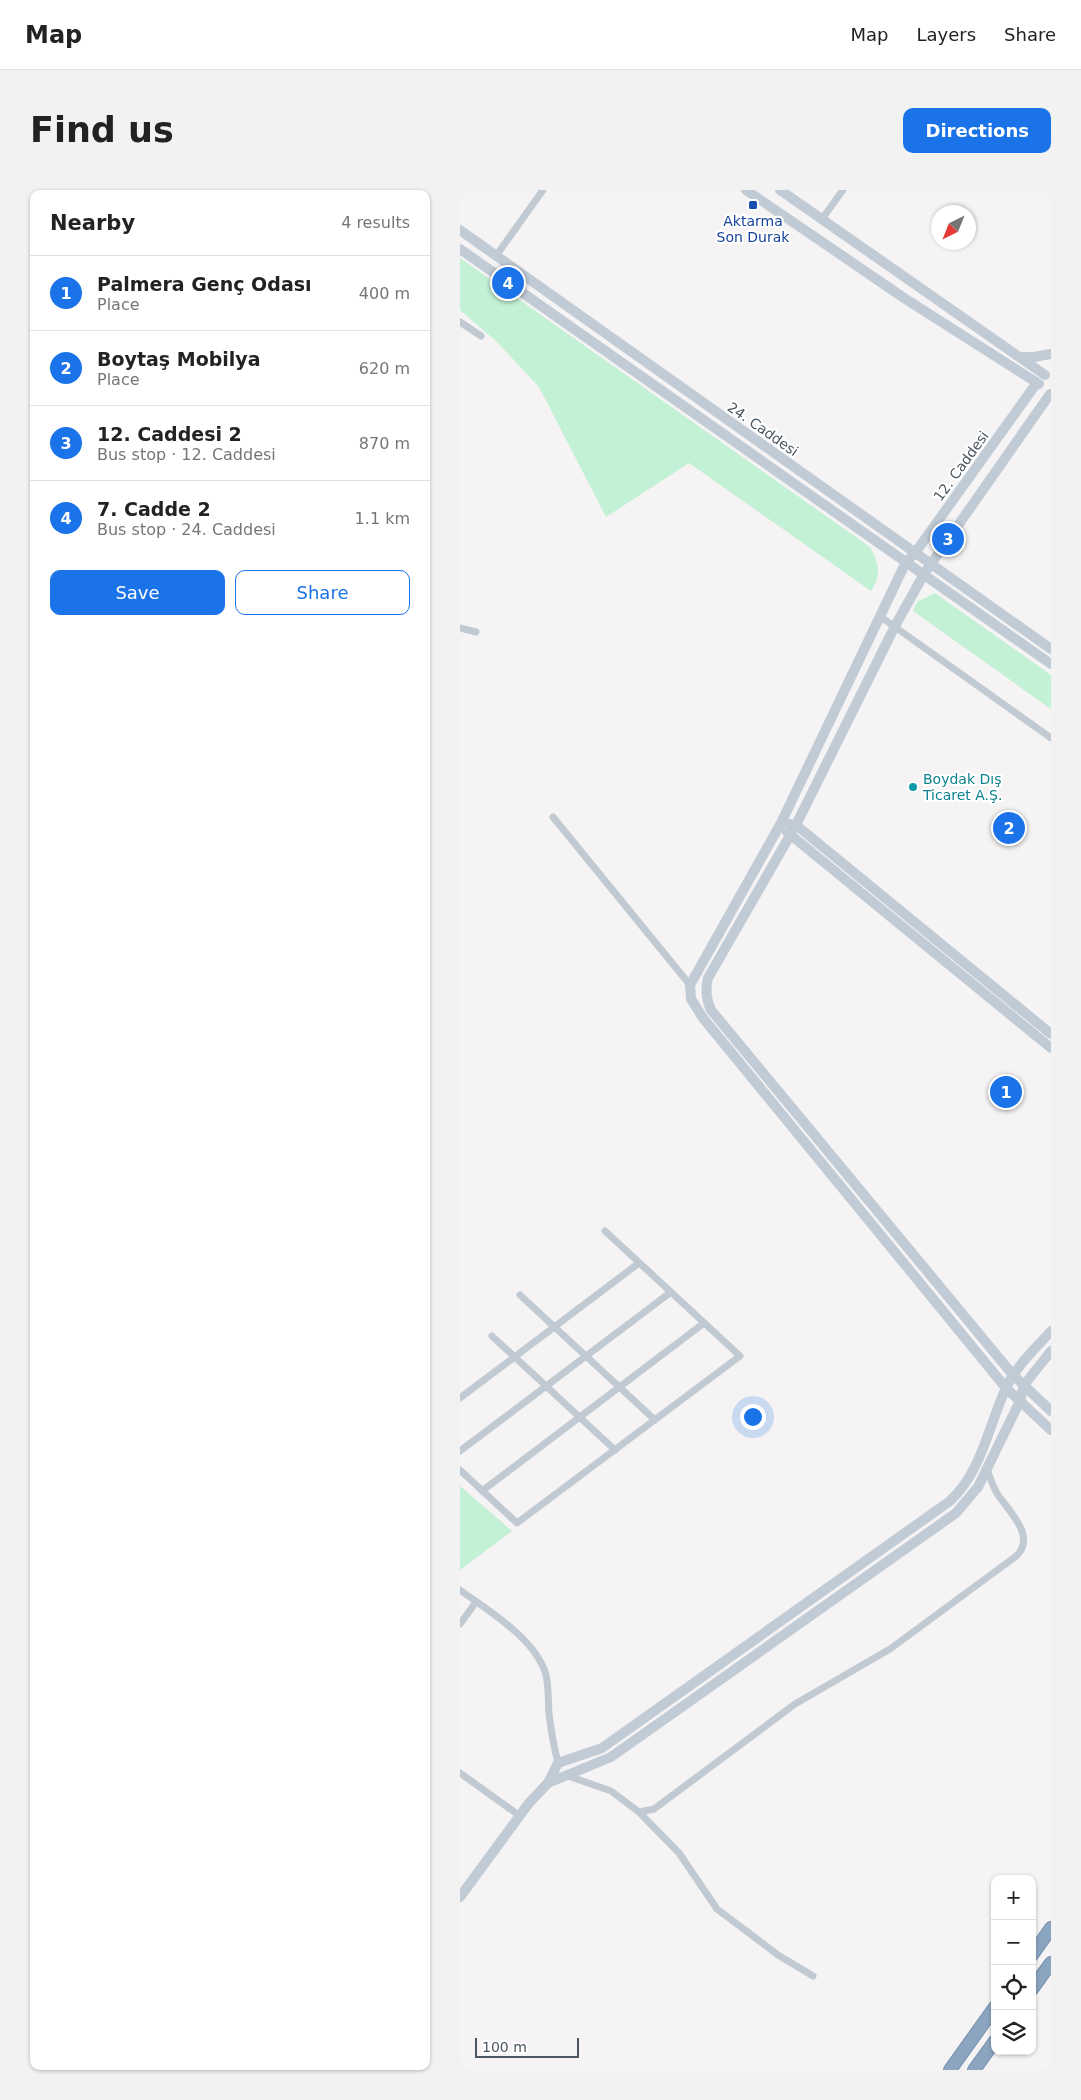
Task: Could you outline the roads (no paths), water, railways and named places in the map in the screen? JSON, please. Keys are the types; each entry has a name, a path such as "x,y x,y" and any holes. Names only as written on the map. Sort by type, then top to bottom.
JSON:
{"highway":[{"path":"1036,1949 1051,1928"},
{"path":"1036,1984 1051,1963"},
{"path":"953,2069 993,2010"},
{"path":"974,2070 991,2047"}],"street":[{"path":"496,256 543,190"},
{"path":"746,190 904,298 1043,378"},
{"path":"780,190 1020,356 1043,378 1044,391 1050,393 924,574 894,626 796,825 708,978 705,988 706,1000 712,1010 1013,1375 1051,1411"},
{"path":"822,219 843,190"},
{"name":"24. Caddesi","path":"460,230 1051,649"},
{"name":"24. Caddesi","path":"460,249 1051,664"},
{"path":"460,322 481,336"},
{"path":"1020,356 1034,357 1051,354"},
{"name":"12. Caddesi","path":"906,562 915,554 1043,378 1051,363"},
{"path":"906,562 781,823 690,984 691,999 703,1018 1006,1388 1051,1430"},
{"path":"881,617 1051,738"},
{"path":"460,628 476,632"},
{"path":"553,817 690,984"},
{"path":"781,823 796,825 1051,1034"},
{"path":"781,823 790,836 1051,1048"},
{"path":"460,1470 518,1524 740,1356 605,1231"},
{"path":"460,1398 639,1263"},
{"path":"460,1451 671,1292"},
{"path":"520,1295 655,1420"},
{"path":"482,1491 704,1323"},
{"path":"558,1763 602,1748 945,1506 959,1492 972,1474 1013,1375 1051,1331"},
{"path":"492,1336 616,1450"},
{"path":"548,1783 611,1757 956,1513 974,1494 1020,1401 1024,1385 1051,1351"},
{"path":"639,1812 663,1804 795,1704 890,1650 1018,1555 1024,1545 1023,1534 1014,1515 995,1490 987,1469"},
{"path":"460,1590 513,1630 541,1664 547,1681 550,1725 558,1763 548,1783 520,1816 460,1897"},
{"path":"460,1624 476,1602"},
{"path":"460,1773 520,1816"},
{"path":"568,1776 611,1790 639,1812 679,1853 717,1909 778,1956 813,1976"}],"place":[{"name":"Aktarma Son Durak","path":"753,205"},
{"name":"7. Cadde 2","path":"508,283"},
{"name":"12. Caddesi 2","path":"948,539"},
{"name":"Boydak Dış Ticaret A.Ş.","path":"913,787"},
{"name":"Boytaş Mobilya","path":"1009,828"},
{"name":"Palmera Genç Odası","path":"1006,1092"}]}
